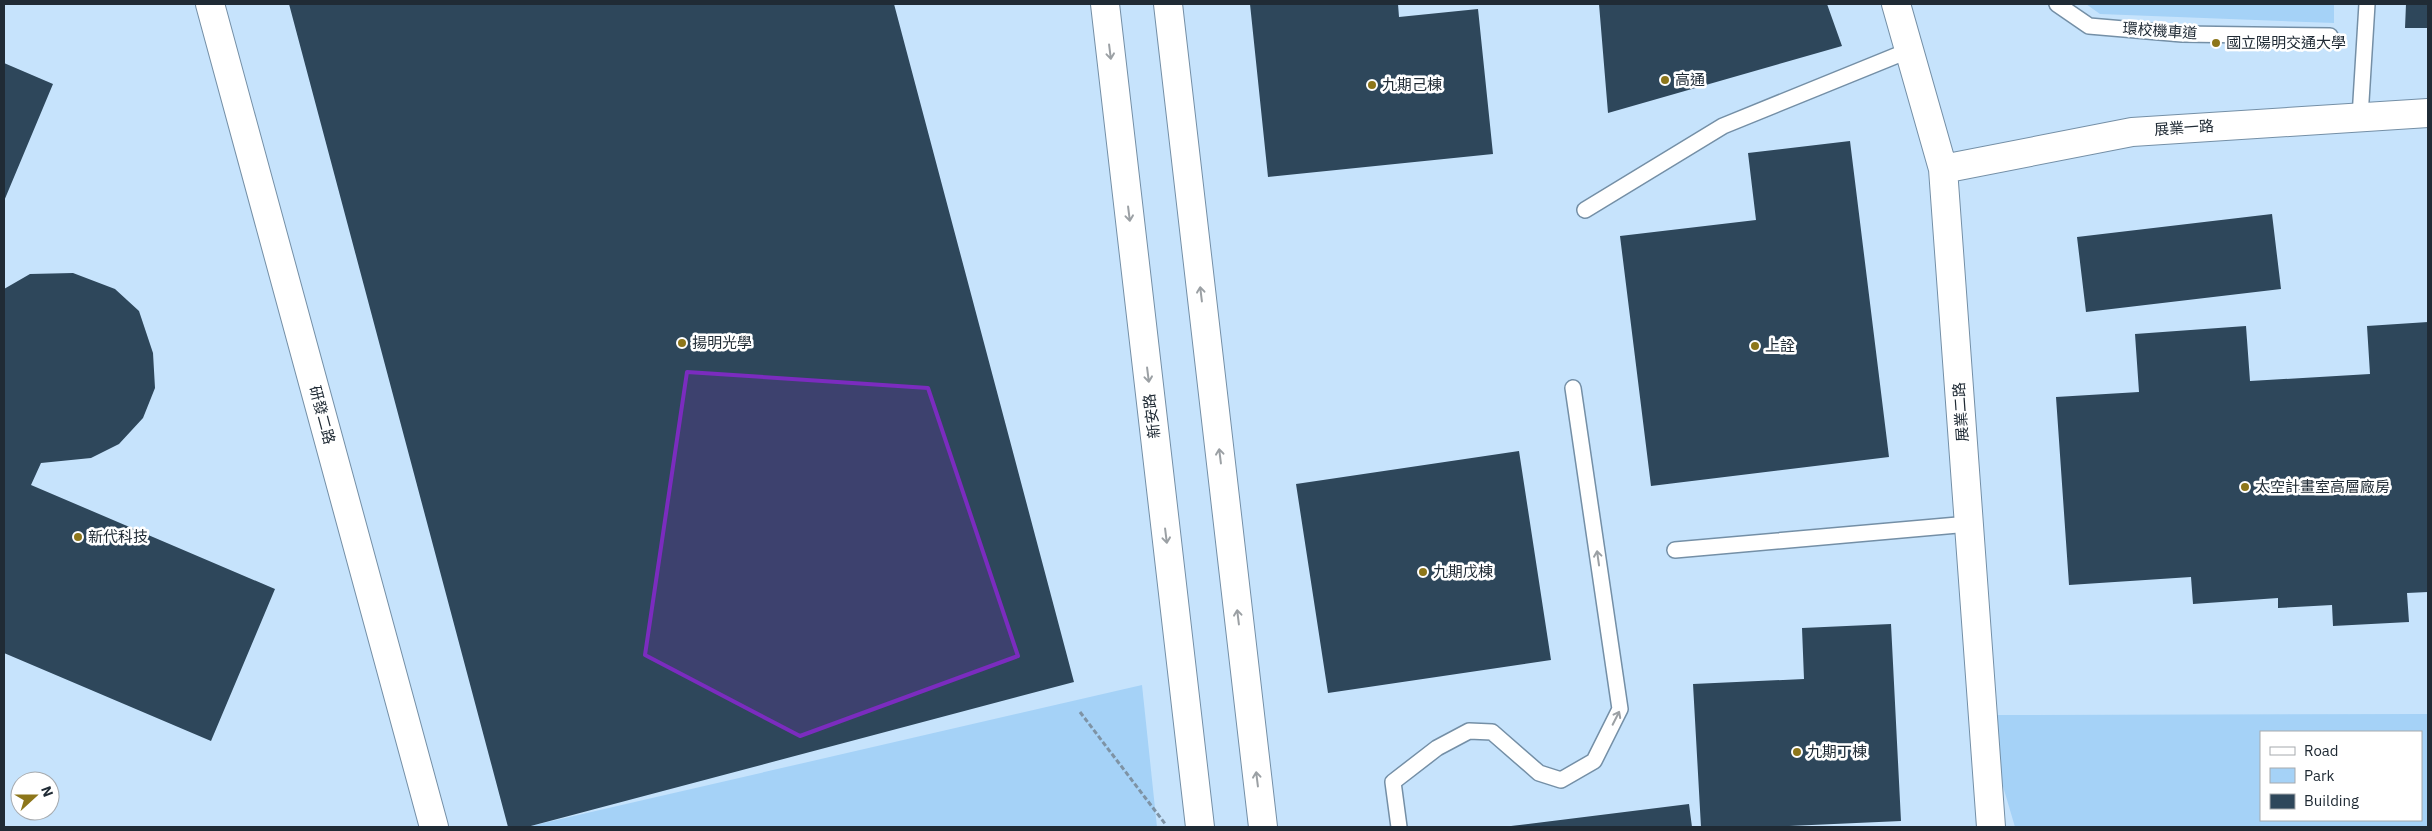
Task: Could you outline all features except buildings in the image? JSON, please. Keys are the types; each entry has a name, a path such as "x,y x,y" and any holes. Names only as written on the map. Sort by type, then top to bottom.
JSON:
{"street":[{"name":"研發二路","path":"210,4 434,827"},
{"name":"新安路","path":"1105,4 1200,827"},
{"path":"1168,4 1262,827"},
{"name":"展業二路","path":"1896,4 1943,169 1991,827"},
{"name":"展業一路","path":"1943,169 2132,132 2428,113"}],"lane":[{"name":"環校機車道","path":"2057,4 2089,26 2182,34 2330,36"},
{"path":"2360,117 2367,4"},
{"path":"1585,210 1723,126 1910,50"},
{"path":"1399,827 1393,782 1437,748 1469,731 1492,732 1539,773 1561,780 1594,761 1620,708 1573,388"},
{"path":"1675,550 1969,524"}],"path":[{"path":"1080,712 1168,827"}],"highlighted area":[{"path":"687,372 928,388 1018,656 800,736 645,655"}],"green space":[{"path":"2086,4 2334,4 2334,23 2100,14"},
{"path":"1142,685 1157,827 526,827"},
{"path":"2428,714 2428,827 2015,827 1982,715"}],"place":[{"name":"國立陽明交通大學","path":"2216,43"},
{"name":"高通","path":"1665,80"},
{"name":"九期己棟","path":"1372,85"},
{"name":"揚明光學","path":"682,343"},
{"name":"上詮","path":"1755,346"},
{"name":"太空計畫室高層廠房","path":"2245,487"},
{"name":"新代科技","path":"78,537"},
{"name":"九期戊棟","path":"1423,572"},
{"name":"九期丁棟","path":"1797,752"}]}
